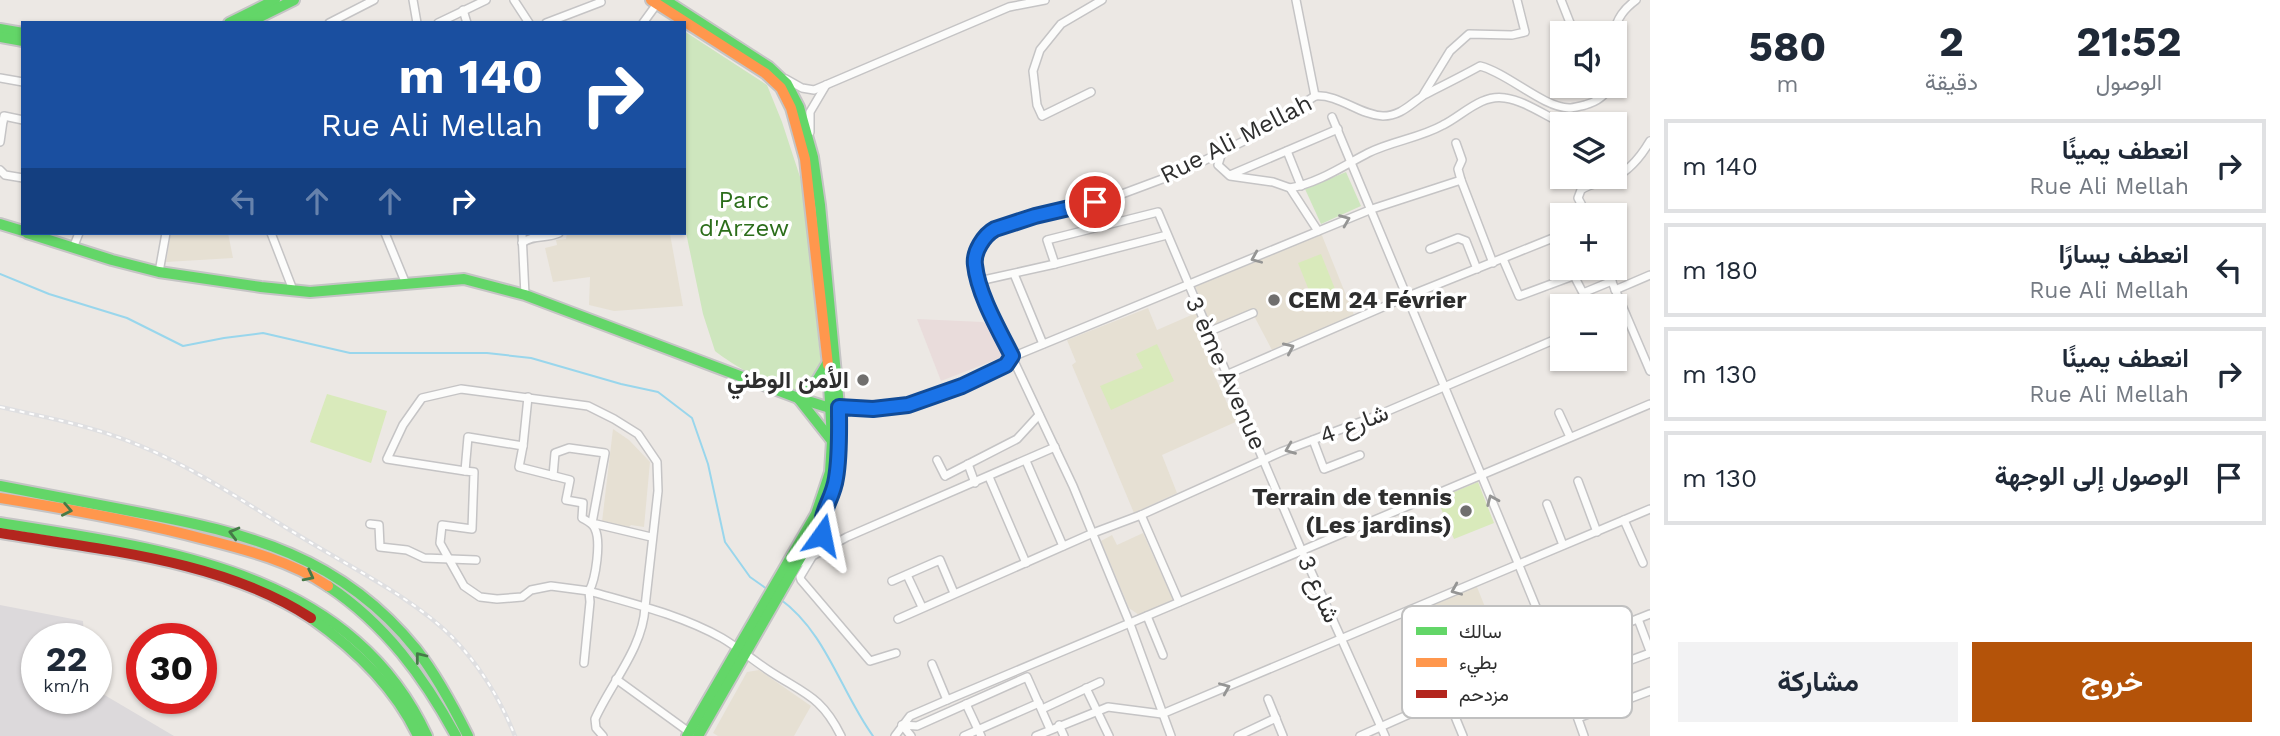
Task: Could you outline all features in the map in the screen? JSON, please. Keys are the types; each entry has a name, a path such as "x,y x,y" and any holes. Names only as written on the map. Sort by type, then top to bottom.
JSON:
{"main road":[{"path":"233,21 275,0"},
{"path":"252,21 294,0"},
{"path":"658,1 778,74 787,84 813,158 820,205 835,407 837,476 820,520 797,565 782,581"},
{"path":"658,1 765,74 781,88 794,106 812,206 835,407 830,472 822,499 782,581 691,735"},
{"path":"0,29 21,33"},
{"path":"0,37 21,41"},
{"path":"0,224 21,231"},
{"path":"34,235 159,272 310,292 464,279 525,295 798,398 835,407"},
{"path":"798,398 816,382 828,360"},
{"path":"798,398 832,441"},
{"path":"0,486 166,517 240,534 281,549 320,568 375,609 405,637 449,699 468,736"},
{"path":"0,498 161,527 249,550 311,577 362,611 394,642 423,678 456,736"},
{"path":"0,523 173,554 213,564 275,587 312,607 345,630 385,669 402,691 427,736"},
{"path":"0,533 166,563 216,575 281,600 336,635 380,677 418,736"}],"street":[{"path":"333,21 374,0"},
{"path":"413,0 417,21"},
{"path":"442,21 486,0"},
{"path":"513,0 528,21"},
{"path":"794,106 812,90 1009,7 1045,0"},
{"path":"1091,92 1042,117 1037,105 1034,71 1040,50 1061,24 1102,0"},
{"path":"1296,0 1315,96"},
{"path":"1423,96 1450,51 1469,34 1512,35 1525,32 1517,0"},
{"path":"1561,0 1569,21"},
{"path":"1617,21 1626,7 1636,0"},
{"path":"644,21 658,1"},
{"path":"549,21 588,2 601,2"},
{"path":"463,10 466,21"},
{"name":"Rue Ali Mellah","path":"1171,736 1093,533 993,319 974,263 979,246 991,231 1035,216 1068,210 1122,194 1181,172 1254,136 1315,96 1326,95 1384,116 1408,109 1423,96 1480,66 1492,69 1550,102 1568,108 1595,102 1599,98"},
{"path":"1438,72 1441,81 1446,85 1452,82"},
{"path":"778,74 797,86 812,90"},
{"path":"0,78 21,82"},
{"path":"794,106 803,105 827,84"},
{"path":"813,158 809,120 813,105 827,84"},
{"path":"1223,151 1218,164 1230,176 1290,188 1352,163 1369,153 1445,124 1462,111 1493,98 1515,100 1550,117"},
{"path":"0,142 4,116 21,120"},
{"path":"1332,117 1536,606"},
{"path":"1230,176 1338,129"},
{"path":"1581,203 1578,198 1581,190 1612,179 1623,172 1635,162 1650,141"},
{"path":"1456,143 1462,160 1458,169 1461,180 1493,263"},
{"path":"1287,151 1300,186"},
{"path":"0,170 5,175 21,178"},
{"path":"835,407 873,409 908,405 962,386 1006,365 1012,356 1318,230 1461,180"},
{"path":"1290,188 1318,230"},
{"path":"979,281 1055,264 1167,235 1158,212 1047,240 1055,264"},
{"path":"73,248 78,235"},
{"path":"159,272 166,235"},
{"path":"272,235 293,290"},
{"path":"386,235 406,284"},
{"path":"522,235 525,295"},
{"path":"522,243 530,237 555,235"},
{"name":"3 ème Avenue","path":"1167,235 1265,461"},
{"path":"1430,249 1458,237 1466,241 1477,269"},
{"path":"1226,375 1406,297 1550,239"},
{"path":"1503,259 1519,296 1562,280"},
{"path":"1014,274 1043,344"},
{"path":"1615,290 1650,275"},
{"path":"1575,280 1583,293 1612,281 1617,294"},
{"path":"1208,332 1253,313"},
{"path":"1627,317 1650,371"},
{"name":"شارع 4","path":"898,619 1093,533 1141,516 1313,440 1550,342"},
{"path":"599,734 595,719 635,646 645,607 658,491 657,462 638,435 588,406 461,389 422,398 402,425 387,459 474,472 472,529 442,525 440,543 464,586 480,597 497,599 522,597 537,587 589,591 645,607 691,623 816,698 831,716 841,736"},
{"path":"528,397 519,467 570,480 566,500 583,503 582,518 592,523 651,537"},
{"path":"896,736 911,716 947,700 1650,404"},
{"path":"1559,413 1570,437"},
{"path":"937,460 944,476 1017,439 1039,415"},
{"path":"464,471 468,437 523,446"},
{"path":"1313,440 1324,469 1360,455"},
{"path":"797,565 847,537 1055,447"},
{"path":"553,476 555,453 569,448 605,453 592,523 596,530 597,562 589,591 584,663"},
{"path":"1026,461 1063,546"},
{"name":"شارع 3","path":"1265,461 1301,550 1385,736"},
{"path":"968,464 975,483"},
{"path":"989,477 1026,563"},
{"path":"1578,481 1597,532"},
{"path":"1547,503 1563,545"},
{"path":"1418,606 1650,509"},
{"path":"1141,516 1179,602"},
{"path":"820,520 824,550"},
{"path":"1624,520 1643,563"},
{"path":"370,524 379,525 380,547 407,551 424,558 476,560"},
{"path":"812,556 800,577 801,580 870,662 895,653"},
{"path":"892,581 940,560 954,593"},
{"path":"907,575 922,607"},
{"path":"1037,736 1108,707 1162,714 1402,613"},
{"path":"1632,621 1650,614"},
{"path":"1147,616 1163,654"},
{"path":"1632,659 1650,652 1638,619"},
{"path":"932,664 947,700"},
{"path":"902,725 917,726 1027,677 1051,729"},
{"path":"616,679 691,735"},
{"path":"964,736 979,733 1100,682"},
{"path":"1086,688 1109,736"},
{"path":"1632,698 1650,691"},
{"path":"1268,699 1283,736"},
{"path":"966,704 979,733"},
{"path":"1360,736 1402,717"},
{"path":"1238,736 1276,718"},
{"path":"1456,718 1463,736"},
{"path":"1578,718 1584,736"},
{"path":"902,725 911,736"},
{"path":"1059,725 1064,736"}],"shaded area":[{"name":"CEM 24 Février","path":"1321,233 1354,315 1272,350 1253,314 1212,328 1195,286"},
{"path":"171,235 228,235 233,258 166,262"},
{"path":"567,235 670,235 683,306 614,311 589,305 590,277 553,282 545,248 557,245 556,240 566,239"},
{"path":"1148,308 1157,330 1196,313 1217,366 1212,370 1227,403 1231,401 1240,420 1162,455 1177,493 1134,513 1072,365 1076,362 1067,340"},
{"path":"917,319 983,322 994,331 1005,356 941,381"},
{"path":"613,429 629,440 650,462 644,527 631,525 628,528 602,522"},
{"path":"1143,533 1173,600 1139,615 1129,608 1101,541 1112,535 1117,545"},
{"path":"1475,582 1485,606 1432,606 1430,601"},
{"path":"0,605 83,621 21,623 21,714 112,714 112,699 126,708 126,714 137,714 174,736 0,736"},
{"path":"759,670 811,706 794,736 718,736 713,733 747,672"}],"green space":[{"name":"Parc d'Arzew","path":"686,32 767,85 782,122 802,183 821,364 812,382 801,390 788,390 742,369 715,351 703,314 686,233"},
{"path":"1346,172 1361,206 1321,224 1305,189"},
{"path":"1321,254 1337,294 1314,303 1298,263"},
{"path":"1157,344 1174,381 1111,410 1100,386 1143,368 1136,354"},
{"path":"327,394 387,411 371,463 310,442"},
{"name":"Terrain de tennis (Les jardins)","path":"1478,482 1494,523 1454,539 1437,499"}],"waterway":[{"path":"0,274 49,294 127,318 183,346 263,333 350,353 487,353 531,358 658,392 692,418 708,464 725,542 750,577 767,589"},
{"path":"780,599 796,613 821,645 873,736"}],"railway":[{"path":"0,407 90,428 165,457 384,586 438,624 463,649 489,684 515,736"}],"traffic: fast":[{"path":"233,21 275,0"},
{"path":"252,21 294,0"},
{"path":"665,0 769,67 787,84 799,107 813,157 820,205 839,406"},
{"path":"0,29 21,33"},
{"path":"0,37 21,41"},
{"path":"0,224 21,230"},
{"path":"33,235 159,272 261,287 310,292 464,279 525,295 798,398 830,408 837,407"},
{"path":"828,362 816,382 798,398 832,441"},
{"path":"687,736 816,514 830,472 832,441 828,365"},
{"path":"829,502 837,476 838,443"},
{"path":"0,486 216,529 254,540 324,570 356,591 387,617 416,649 444,691 468,736"},
{"path":"0,523 123,544 185,558 245,577 300,602 350,636 393,680 427,736"},
{"path":"698,736 811,539"},
{"path":"328,586 368,617 401,653 431,693 456,736"},
{"path":"311,618 358,656 386,685 418,736"}],"traffic: slow":[{"path":"651,0 684,21"},
{"path":"686,22 765,73 781,88 791,108 805,159 828,365"},
{"path":"0,498 128,521 236,547 284,563 328,586"}],"traffic: jam":[{"path":"0,533 120,552 201,570 277,598 311,618"}],"place":[{"name":"CEM 24 Février","path":"1274,300"},
{"name":"الأمن الوطني","path":"863,380"},
{"name":"Terrain de tennis (Les jardins)","path":"1466,511"}],"route":[{"path":"822,535 820,520 837,476 839,407 873,409 908,405 962,386 1006,365 1012,356 993,319 974,263 979,246 995,229 1035,216 1095,202"}]}
